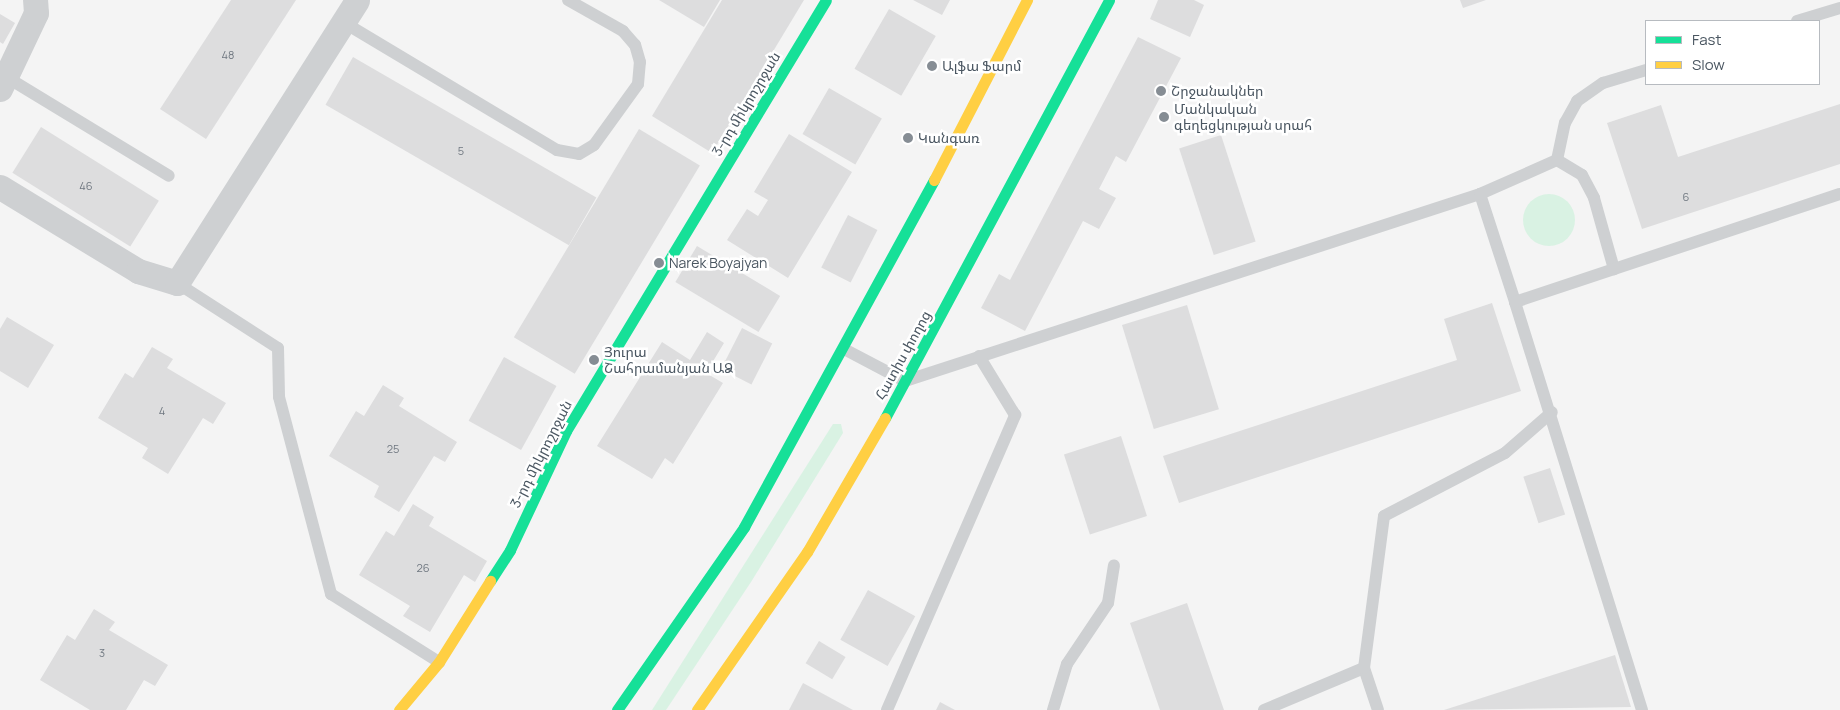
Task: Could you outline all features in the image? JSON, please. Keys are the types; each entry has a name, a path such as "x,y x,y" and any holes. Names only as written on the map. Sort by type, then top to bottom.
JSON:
{"main road":[{"name":"3-րդ միկրոշրջան","path":"399,710 440,662 510,550 566,431 826,0"},
{"path":"617,710 744,527 844,349 1027,0"},
{"name":"Հատիս փողոց","path":"697,710 807,552 906,381 1109,0"}],"street":[{"path":"4,84 36,13 35,0"},
{"path":"0,187 138,271 177,283 357,0"}],"lane":[{"path":"343,22 557,150 579,154 594,144 638,84 640,62 635,45 623,31 568,0"},
{"path":"1800,20 1840,8"},
{"path":"1557,160 1565,123 1577,101 1603,84 1645,70"},
{"path":"4,84 170,176"},
{"path":"844,349 906,381 1480,194 1557,160"},
{"path":"1557,160 1582,175 1594,198 1614,269"},
{"path":"1480,194 1552,412 1642,710"},
{"path":"1515,302 1840,194"},
{"path":"177,283 278,348 279,397 331,594 440,662"},
{"path":"887,710 1015,415 979,356"},
{"path":"1378,710 1364,668 1384,516 1505,453 1552,412"},
{"path":"1054,710 1067,664 1108,603 1114,565"},
{"path":"1264,710 1364,668"}],"green space":[{"path":"1549,194 1559,196 1567,202 1573,210 1575,220 1573,230 1567,238 1559,244 1549,246 1539,244 1531,238 1525,230 1523,220 1525,210 1531,202 1539,196"},
{"path":"833,424 841,424 843,433 751,582 666,710 652,710"}],"building":[{"path":"231,0 296,0 206,139 160,109"},
{"path":"659,0 720,0 704,27"},
{"path":"722,0 804,0 712,153 652,116"},
{"path":"913,0 950,0 942,15"},
{"path":"1158,0 1194,0 1204,5 1190,37 1150,19"},
{"path":"1460,0 1486,0 1463,8"},
{"path":"889,9 936,36 901,96 854,69"},
{"path":"0,14 15,23 3,44 0,42"},
{"path":"1138,37 1181,58 1126,162 1116,156 1099,189 1116,198 1099,229 1083,221 1025,331 981,308 999,274 1010,280"},
{"path":"353,57 596,197 569,245 326,105"},
{"path":"829,88 882,118 855,164 802,134"},
{"path":"1840,104 1840,164 1642,229 1607,123 1661,105 1678,157"},
{"path":"41,127 159,201 130,246 12,173"},
{"path":"639,129 700,166 575,374 514,337"},
{"path":"789,134 852,172 788,278 727,240 747,209 758,216 768,200 754,192"},
{"path":"1221,135 1256,242 1214,255 1179,149"},
{"path":"848,215 877,230 851,283 821,268"},
{"path":"697,246 780,296 759,332 675,282"},
{"path":"1492,303 1521,391 1179,503 1163,456 1457,360 1444,319"},
{"path":"1187,305 1219,409 1154,429 1122,325"},
{"path":"7,317 54,345 28,388 0,371 0,329"},
{"path":"742,328 772,343 751,384 721,369"},
{"path":"707,332 724,343 706,373 723,383 673,464 665,458 652,479 597,446 662,342 690,360"},
{"path":"152,347 173,359 167,368 226,403 213,424 203,418 168,474 142,458 148,448 98,418 125,373 133,378"},
{"path":"504,357 556,386 521,450 469,421"},
{"path":"383,385 404,398 399,406 457,442 445,462 434,456 399,512 374,497 379,486 329,456 356,411 364,416"},
{"path":"1121,436 1147,516 1090,534 1064,455"},
{"path":"1550,468 1565,515 1539,523 1523,477"},
{"path":"413,504 434,517 429,526 487,561 475,582 464,575 430,632 403,616 410,606 359,575 386,531 394,536"},
{"path":"868,590 915,616 888,666 840,640"},
{"path":"1187,603 1224,710 1160,710 1130,623"},
{"path":"94,609 115,622 109,630 168,665 155,686 144,680 126,710 90,710 40,680 67,635 75,640"},
{"path":"819,641 846,657 832,679 806,663"},
{"path":"1615,655 1631,707 1444,710"},
{"path":"803,683 853,710 789,710"},
{"path":"940,702 955,710 936,710"}],"traffic: fast":[{"path":"490,581 510,550 566,431 826,0"},
{"path":"885,418 1109,0"},
{"path":"617,710 744,527 934,180"}],"traffic: slow":[{"path":"934,180 1027,0"},
{"path":"697,710 807,552 885,418"},
{"path":"399,710 439,662 490,581"}],"place":[{"name":"Ալֆա Ֆարմ","path":"932,66"},
{"name":"Շրջանակներ","path":"1161,91"},
{"name":"Մանկական գեղեցկության սրահ","path":"1164,117"},
{"name":"Կանգառ","path":"908,138"},
{"name":"Narek Boyajyan","path":"659,263"},
{"name":"Յուրա Շահրամանյան ԱՁ","path":"594,360"}]}
